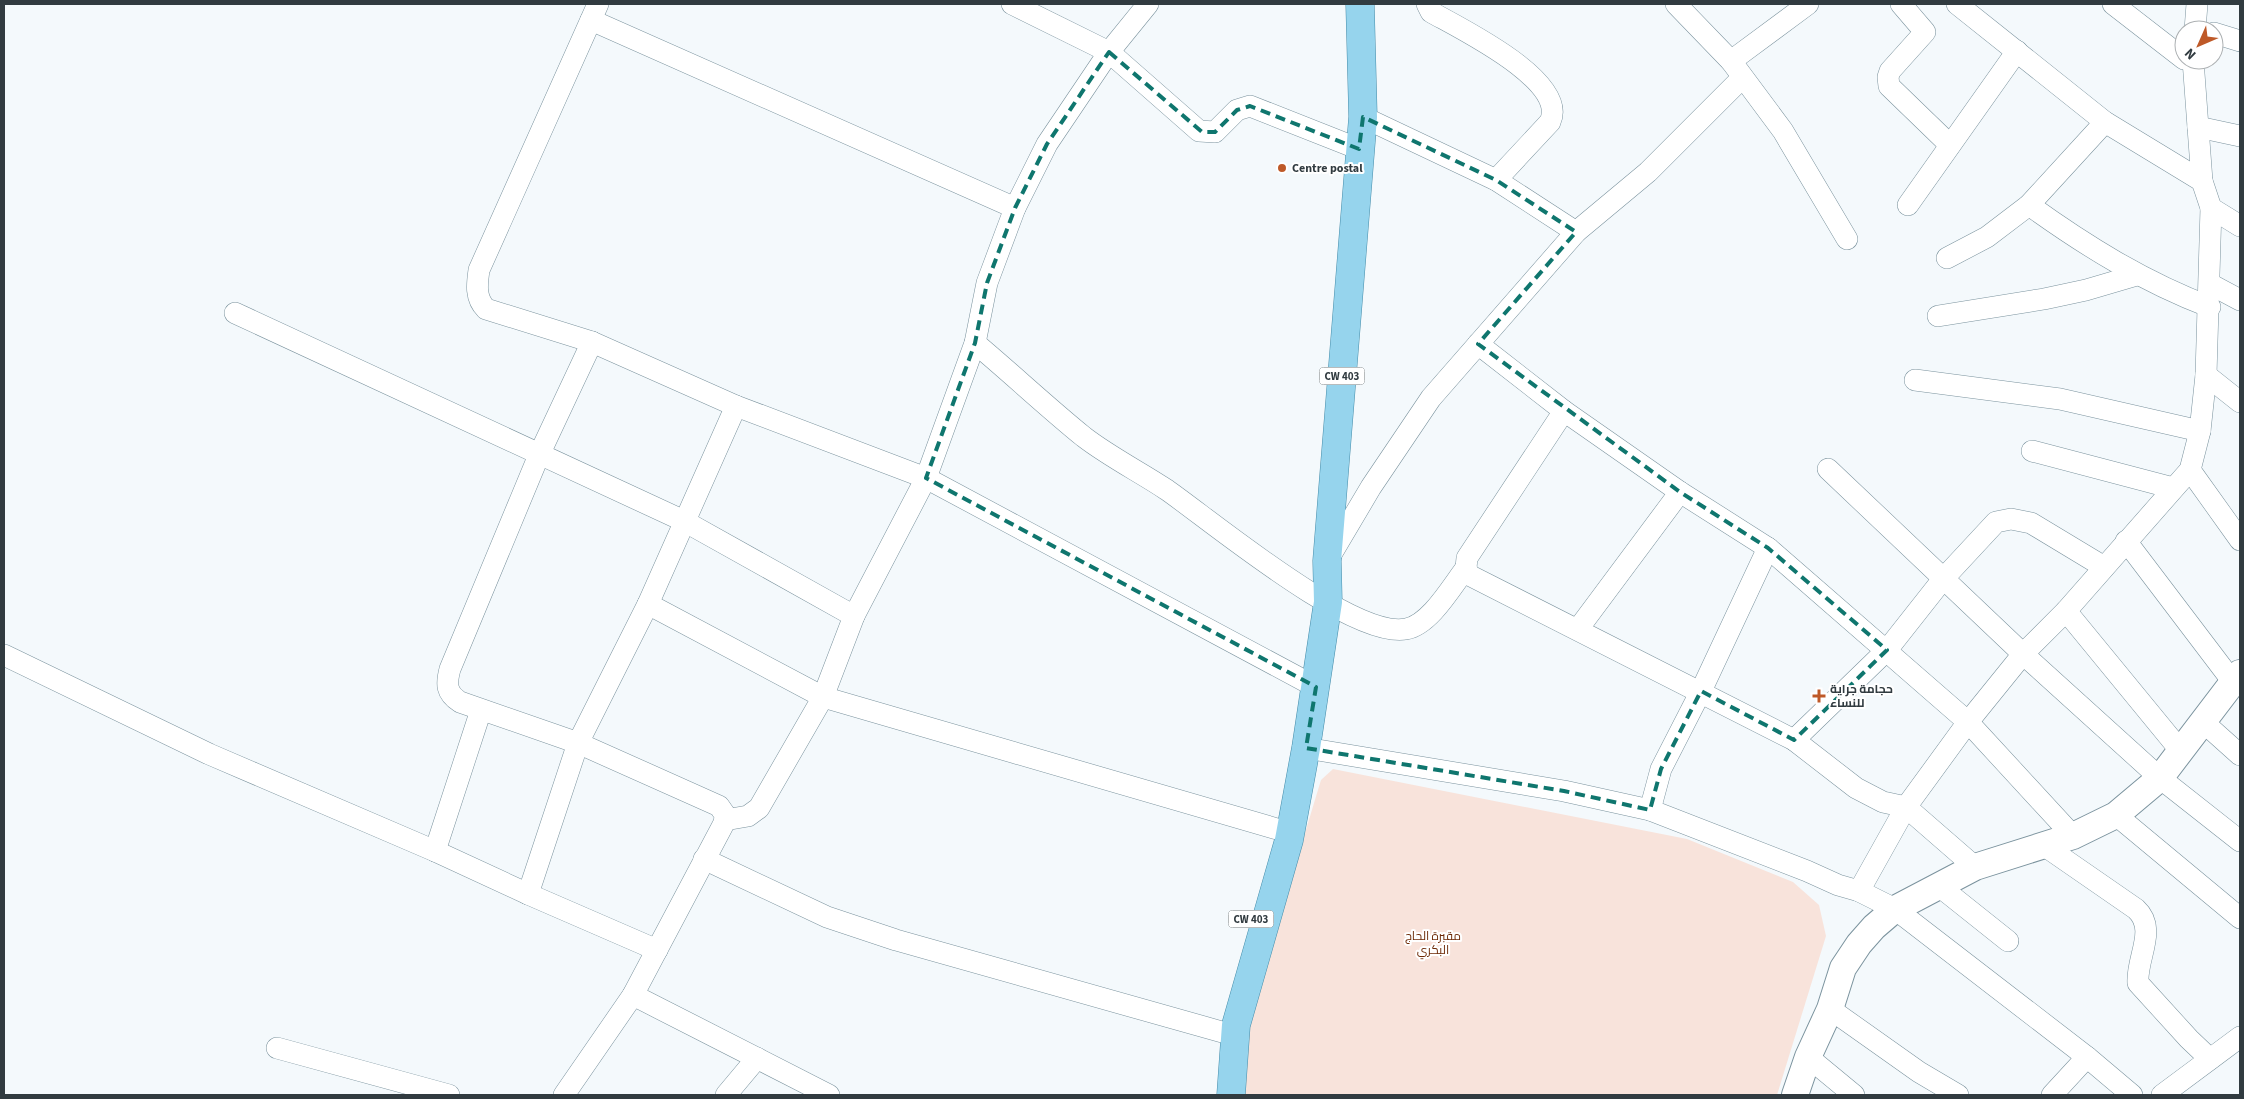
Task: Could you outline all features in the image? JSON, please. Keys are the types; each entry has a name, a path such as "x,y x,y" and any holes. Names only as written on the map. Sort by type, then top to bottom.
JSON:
{"main road":[{"name":"CW 403","path":"1231,1095 1236,1025 1289,840 1316,687 1328,602 1327,561 1363,118 1360,4"},
{"name":"CW 403","path":"1220,1095 1222,1032 1231,988 1277,830 1306,748"}],"street":[{"path":"1012,4 1109,52 1199,131 1215,132 1237,110 1250,106 1359,149"},
{"path":"725,820 748,816 759,808 823,698 854,616 926,478 975,343 987,283 1015,208 1047,144 1109,52 1148,4"},
{"path":"1427,4 1432,12 1494,48 1527,72 1552,102 1553,116 1550,122 1496,180"},
{"path":"1676,4 1737,70 1783,131 1847,239"},
{"path":"1327,561 1371,487 1430,398 1576,232 1648,172 1737,70 1808,4"},
{"path":"1901,4 1923,28 1925,34 1890,71 1888,77 1889,86 1950,145"},
{"path":"1957,4 2105,122 2202,181"},
{"path":"2113,4 2174,50"},
{"path":"2197,4 2201,20"},
{"path":"1015,208 594,12 479,270 477,285 479,299 486,309 592,342 736,406 926,478 1316,687"},
{"path":"2224,36 2240,41"},
{"path":"1908,205 2017,51"},
{"path":"1859,891 1906,807 1968,722 2023,654 2066,611 2190,470 2200,431 2206,374 2210,307 2211,208 2202,181 2198,127 2190,70"},
{"path":"1363,118 1496,180 1576,232"},
{"path":"1947,258 1987,236 2030,205 2105,122"},
{"path":"2198,127 2240,136"},
{"path":"2030,205 2067,232 2137,275 2174,293 2210,307"},
{"path":"2211,208 2240,226"},
{"path":"1938,316 2044,299 2086,290 2137,275"},
{"path":"2210,284 2240,300"},
{"path":"235,313 684,521 854,616"},
{"path":"564,1095 633,996 725,820 725,813 719,806 578,743 460,702 452,697 446,682 539,454 592,342"},
{"path":"975,343 1086,438 1156,483 1287,578 1328,602 1376,626 1406,629 1421,623 1466,568"},
{"path":"1478,344 1564,411 1680,492 1768,548 1888,650 1968,722 2073,836"},
{"path":"2206,374 2240,402"},
{"path":"1915,380 2060,399 2200,431"},
{"path":"528,894 578,743 648,604 736,406"},
{"path":"1564,411 1467,558 1466,568 1469,575 1701,691 1794,740 1856,788 1883,802 1906,807 1975,867"},
{"path":"2032,451 2173,488"},
{"path":"1828,468 2023,654 2160,778 2240,842"},
{"path":"2190,470 2240,540"},
{"path":"1578,629 1680,492"},
{"path":"1794,740 1888,650 1943,579 1996,522 2011,519 2031,523 2104,567"},
{"path":"1795,1095 1808,1057 1830,1009 1843,968 1859,944 1874,927 1895,909 1975,867 2042,844 2073,836 2116,814 2160,778 2236,677 2126,541"},
{"path":"1650,810 1661,769 1701,691 1768,548"},
{"path":"648,604 823,698 1277,830"},
{"path":"2066,611 2180,750"},
{"path":"4,655 209,754 435,851 657,950"},
{"path":"435,851 481,710"},
{"path":"2202,721 2240,755"},
{"path":"1306,748 1564,791 1650,810 1807,871 1830,882 1859,891 1895,909 2087,1057 2132,1095"},
{"path":"2116,814 2240,918"},
{"path":"2042,844 2136,909 2144,918 2146,928 2138,984 2210,1059"},
{"path":"704,859 827,917 896,940 1222,1032"},
{"path":"1939,886 2008,941"},
{"path":"633,996 829,1095"},
{"path":"1830,1009 1920,1072 1958,1095"},
{"path":"2162,1095 2240,1037"},
{"path":"277,1048 449,1095"},
{"path":"1808,1057 1854,1095"},
{"path":"2052,1095 2087,1057"},
{"path":"726,1095 757,1058"}],"highlighted area":[{"path":"1109,52 1202,132 1215,132 1237,110 1250,106 1359,149 1363,117 1496,180 1576,232 1478,344 1680,492 1768,548 1887,650 1794,740 1701,691 1661,769 1650,810 1564,791 1306,748 1316,687 926,478 975,343 987,283 1015,208 1047,144"}],"green space":[{"name":"مقبرة الحاج البكري","path":"1333,769 1687,839 1793,882 1819,905 1826,936 1777,1095 1238,1095 1242,1041 1321,780"}],"place":[{"name":"Centre postal","path":"1282,168"},
{"name":"حجامة جراية للنساء","path":"1819,696"}]}
